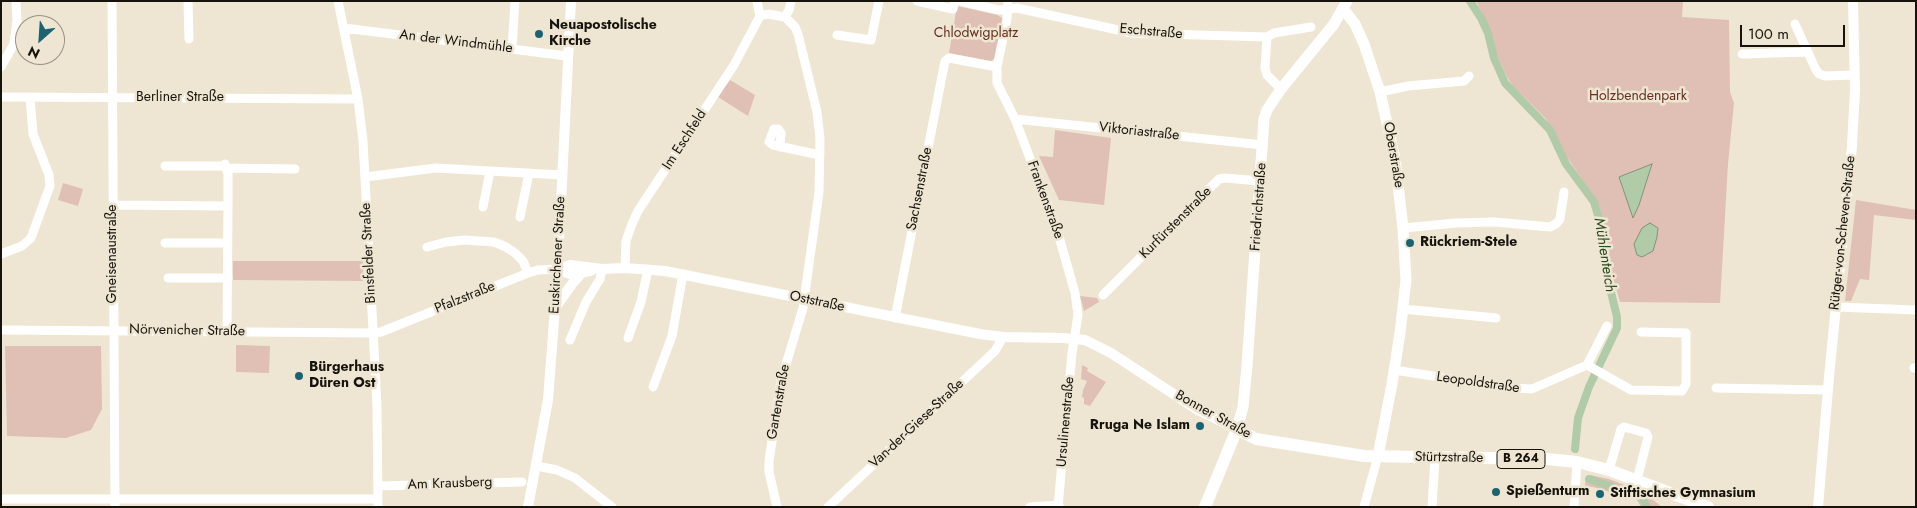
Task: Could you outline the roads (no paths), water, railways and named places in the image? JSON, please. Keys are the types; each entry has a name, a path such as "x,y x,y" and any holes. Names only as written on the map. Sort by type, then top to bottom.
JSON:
{"main road":[{"name":"Friedrichstraße","path":"1237,430 1243,407 1247,366 1267,110 1343,4"},
{"name":"Oberstraße","path":"1343,4 1364,44 1380,92 1396,159 1403,228 1406,280 1403,309 1378,456"},
{"name":"Bonner Straße","path":"1237,430 1264,441 1356,455 1378,456"},
{"path":"1206,507 1237,430"},
{"name":"Stürtzstraße","path":"1378,456 1547,459 1577,462 1609,470 1708,507"}],"street":[{"path":"1,68 14,44 17,20 16,1"},
{"name":"Gneisenaustraße","path":"112,1 111,98 114,205 115,502"},
{"path":"188,1 189,39"},
{"name":"Binsfelder Straße","path":"338,1 358,99 365,177 377,405 378,503"},
{"path":"512,49 515,1"},
{"name":"Euskirchener Straße","path":"528,507 548,400 555,309 571,1"},
{"path":"757,1 760,16 768,14 785,16 795,27 802,47 817,112 820,139 818,192 804,299"},
{"path":"785,16 790,10 791,1"},
{"path":"838,35 871,40 879,1"},
{"path":"917,1 953,9 955,1"},
{"path":"960,1 999,10 1007,5"},
{"name":"Rütger-von-Scheven-Straße","path":"1818,507 1852,146 1854,75 1853,1"},
{"path":"997,67 1007,19 1007,5"},
{"name":"Eschstraße","path":"1007,5 1144,34 1267,37 1274,33 1311,27"},
{"name":"Im Eschfeld","path":"626,268 626,242 638,211 734,66 760,16"},
{"path":"1795,24 1819,74 1825,76 1854,75"},
{"name":"An der Windmühle","path":"344,28 567,56"},
{"path":"1267,37 1265,68 1268,75 1281,89"},
{"path":"1742,54 1808,52"},
{"name":"Sachsenstraße","path":"896,318 945,61 949,58 997,67"},
{"name":"Frankenstraße","path":"997,67 997,83 1015,119 1049,206 1075,293 1078,315 1075,338"},
{"path":"1380,92 1408,86 1464,81 1469,76"},
{"name":"Berliner Straße","path":"1,98 358,99"},
{"path":"1,254 22,246 31,238 50,186 49,175 34,134 30,98"},
{"name":"Viktoriastraße","path":"1015,119 1263,145"},
{"path":"780,147 820,155"},
{"path":"225,165 228,174 227,332"},
{"path":"165,166 225,165 295,169"},
{"path":"365,177 436,168 562,175"},
{"path":"483,207 490,171"},
{"path":"520,217 529,173"},
{"name":"Kurfürstenstraße","path":"1103,295 1219,179 1260,181"},
{"path":"1403,228 1454,223 1495,222 1550,227 1557,224 1560,219 1564,192"},
{"path":"114,205 228,206"},
{"path":"427,247 464,240 494,242 515,253 523,261 528,272"},
{"path":"165,243 228,243"},
{"name":"Oststraße","path":"557,269 570,265 602,269"},
{"name":"Oststraße","path":"557,269 570,274 602,269 648,269 683,274 896,318 1003,337 1075,338"},
{"name":"Pfalzstraße","path":"373,333 381,332 528,272 557,269"},
{"path":"570,340 586,302 600,279 602,269"},
{"path":"628,338 641,302 648,269"},
{"path":"555,309 582,273"},
{"path":"653,388 672,336 683,274"},
{"path":"168,278 228,278"},
{"name":"Gartenstraße","path":"777,507 769,472 769,461 780,381 803,308 804,299"},
{"path":"1836,307 1916,310"},
{"path":"1403,309 1496,318"},
{"path":"1607,326 1592,368 1631,390 1682,391 1686,384 1687,329 1641,332"},
{"name":"Nörvenicher Straße","path":"1,330 373,333"},
{"name":"Van-der-Giese-Straße","path":"828,507 995,351 1003,337"},
{"name":"Bonner Straße","path":"1075,338 1091,342 1198,410 1237,430"},
{"name":"Ursulinenstraße","path":"1030,507 1058,506 1075,338"},
{"name":"Leopoldstraße","path":"1394,370 1523,390 1592,368"},
{"path":"1716,388 1828,390"},
{"path":"1609,470 1621,429 1624,427 1646,433 1648,437 1637,480"},
{"name":"Oberstraße","path":"1364,507 1378,456"},
{"path":"1432,503 1435,458"},
{"path":"1574,507 1577,462"},
{"path":"537,466 557,470 574,478 612,507"},
{"name":"Am Krausberg","path":"378,486 522,482"},
{"path":"1,499 115,502 378,503"}],"waterway":[{"name":"Mühlenteich","path":"1470,1 1488,33 1494,58 1505,83 1550,130 1566,164 1594,202 1601,225 1603,259 1617,317 1617,328 1589,387 1578,418 1575,449"},
{"name":"Mühlenteich","path":"1589,479 1642,497 1647,507"}],"place":[{"name":"Neuapostolische Kirche","path":"539,34"},
{"name":"Rückriem-Stele","path":"1410,243"},
{"name":"Bürgerhaus Düren Ost","path":"299,376"},
{"name":"Rruga Ne Islam","path":"1200,426"},
{"name":"Spießenturm","path":"1496,492"},
{"name":"Stiftisches Gymnasium","path":"1600,494"}],"park label":[{"name":"Chlodwigplatz","path":"976,34"},
{"name":"Holzbendenpark","path":"1638,97"}]}
